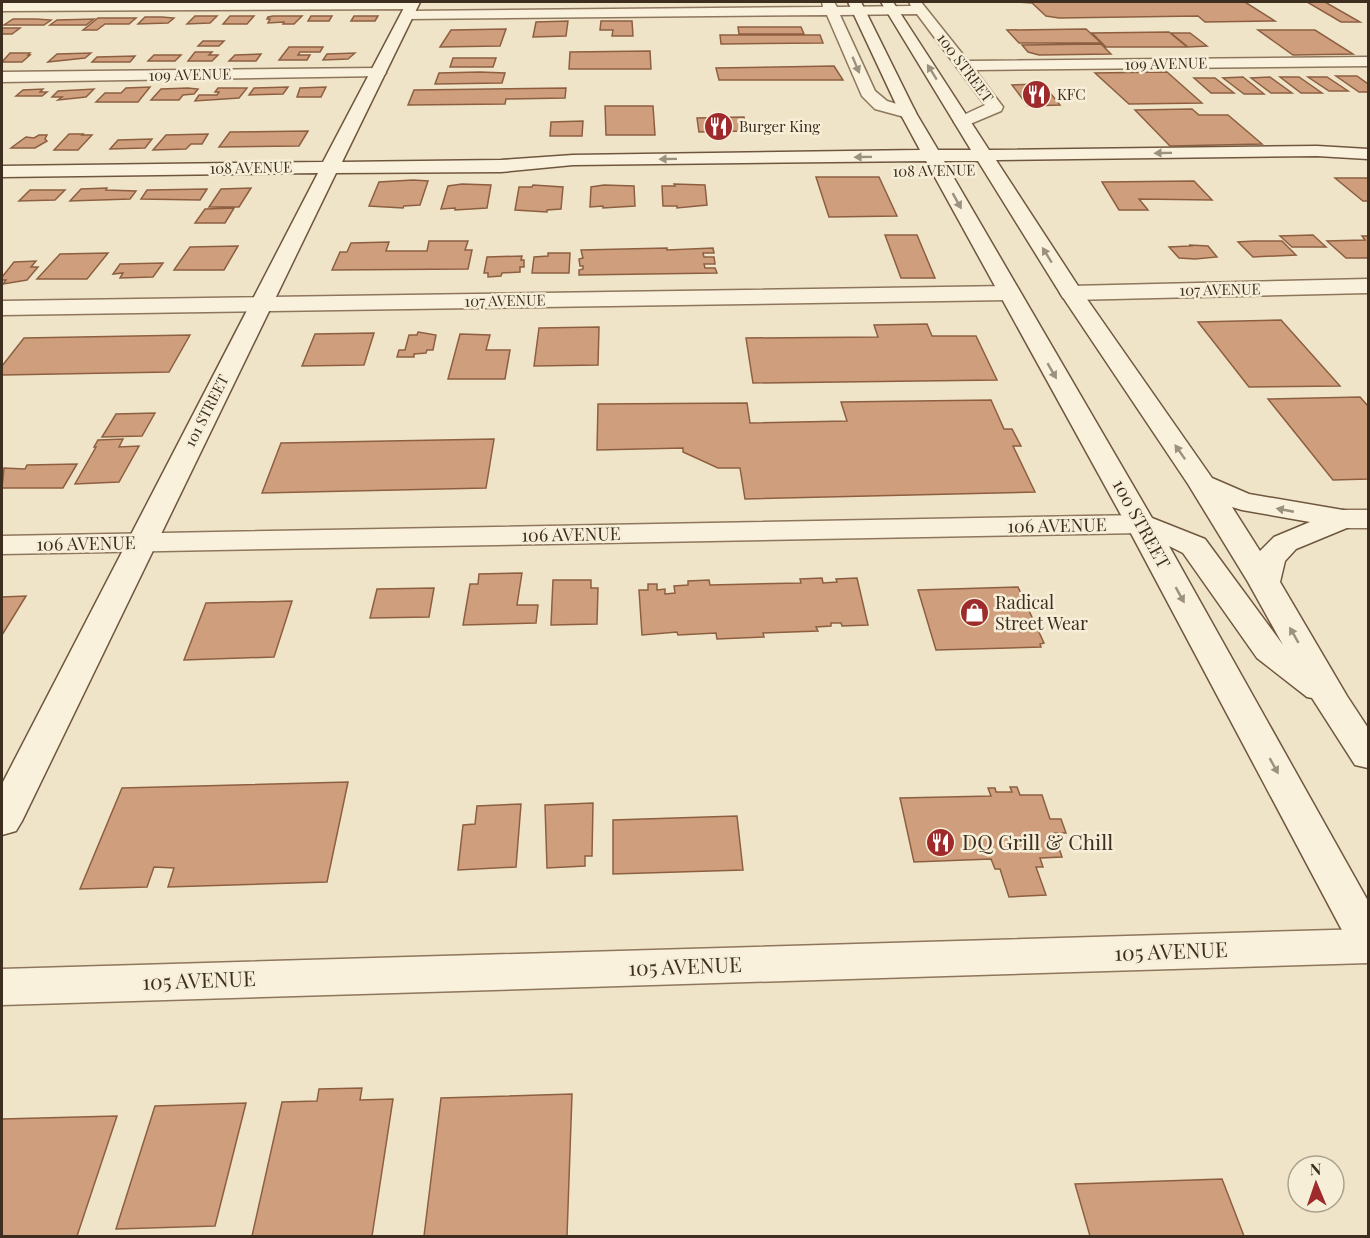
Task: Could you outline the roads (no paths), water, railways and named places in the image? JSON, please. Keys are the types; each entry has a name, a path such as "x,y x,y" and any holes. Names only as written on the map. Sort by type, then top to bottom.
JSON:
{"street":[{"path":"831,6 868,93 881,105 908,113"},
{"name":"100 STREET","path":"857,6 908,113 1141,524 1368,939"},
{"name":"100 STREET","path":"890,6 1071,293 1202,484 1264,582 1330,698 1368,756"},
{"path":"2,7 918,6"},
{"name":"100 STREET","path":"918,6 995,107 963,122"},
{"name":"101 STREET","path":"2,821 411,7"},
{"name":"109 AVENUE","path":"963,66 1368,62"},
{"name":"109 AVENUE","path":"2,77 378,73"},
{"name":"108 AVENUE","path":"990,163 1317,151 1368,154"},
{"name":"108 AVENUE","path":"2,171 501,166 577,174 936,163 1336,164 1368,161"},
{"name":"107 AVENUE","path":"1071,293 1368,286"},
{"name":"107 AVENUE","path":"2,308 1009,293"},
{"path":"1202,484 1242,501 1356,519"},
{"path":"1264,582 1270,559 1286,543 1356,519"},
{"path":"1141,524 1194,546 1269,651 1330,698"},
{"name":"106 AVENUE","path":"2,545 1141,524"},
{"name":"105 AVENUE","path":"2,987 1368,946"}],"place":[{"name":"KFC","path":"1036,95"},
{"name":"Burger King","path":"718,127"},
{"name":"Radical Street Wear","path":"974,613"},
{"name":"DQ Grill & Chill","path":"941,843"}]}
